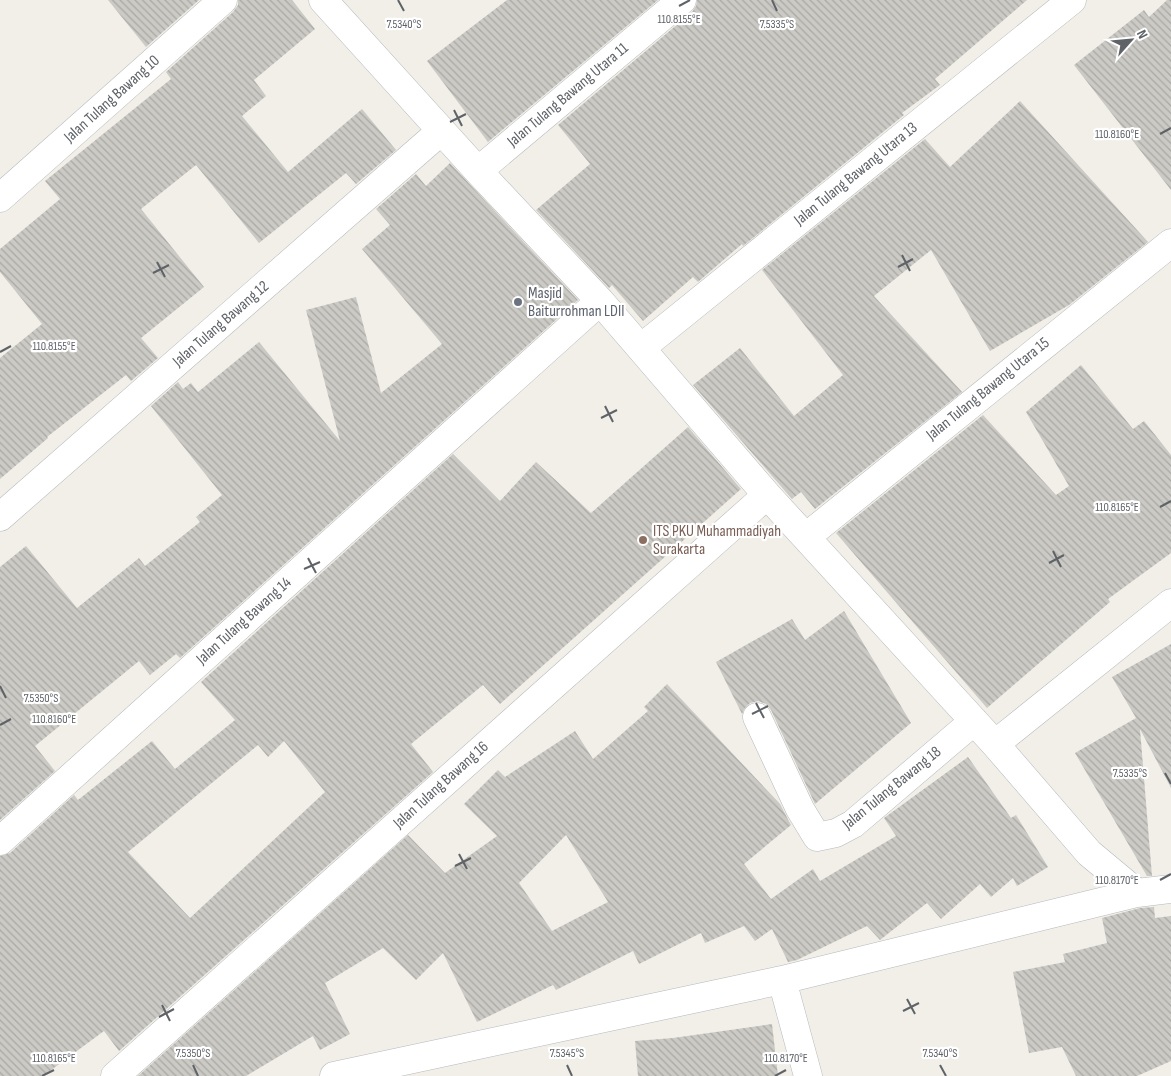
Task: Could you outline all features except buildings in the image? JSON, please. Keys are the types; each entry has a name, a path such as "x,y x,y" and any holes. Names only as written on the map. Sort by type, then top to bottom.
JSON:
{"street":[{"name":"Jalan Tulang Bawang 10","path":"0,198 223,0"},
{"path":"323,0 478,171 600,301 767,495 995,744 1089,852 1138,892"},
{"name":"Jalan Tulang Bawang Utara 11","path":"478,171 682,0"},
{"name":"Jalan Tulang Bawang Utara 13","path":"641,348 1072,0"},
{"name":"Jalan Tulang Bawang 12","path":"0,518 442,131"},
{"name":"Jalan Tulang Bawang Utara 15","path":"806,537 1171,243"},
{"name":"Jalan Tulang Bawang 14","path":"0,841 600,301"},
{"name":"Jalan Tulang Bawang 16","path":"115,1076 767,495"},
{"path":"995,744 1171,603"},
{"name":"Jalan Tulang Bawang 18","path":"757,717 800,809 824,846 836,833 853,824 974,721"},
{"path":"334,1076 364,1073 782,980 1138,892 1171,889"},
{"path":"782,980 808,1076"}],"place":[{"name":"Masjid Baiturrohman LDII","path":"518,302"},
{"name":"ITS PKU Muhammadiyah Surakarta","path":"643,540"}]}
